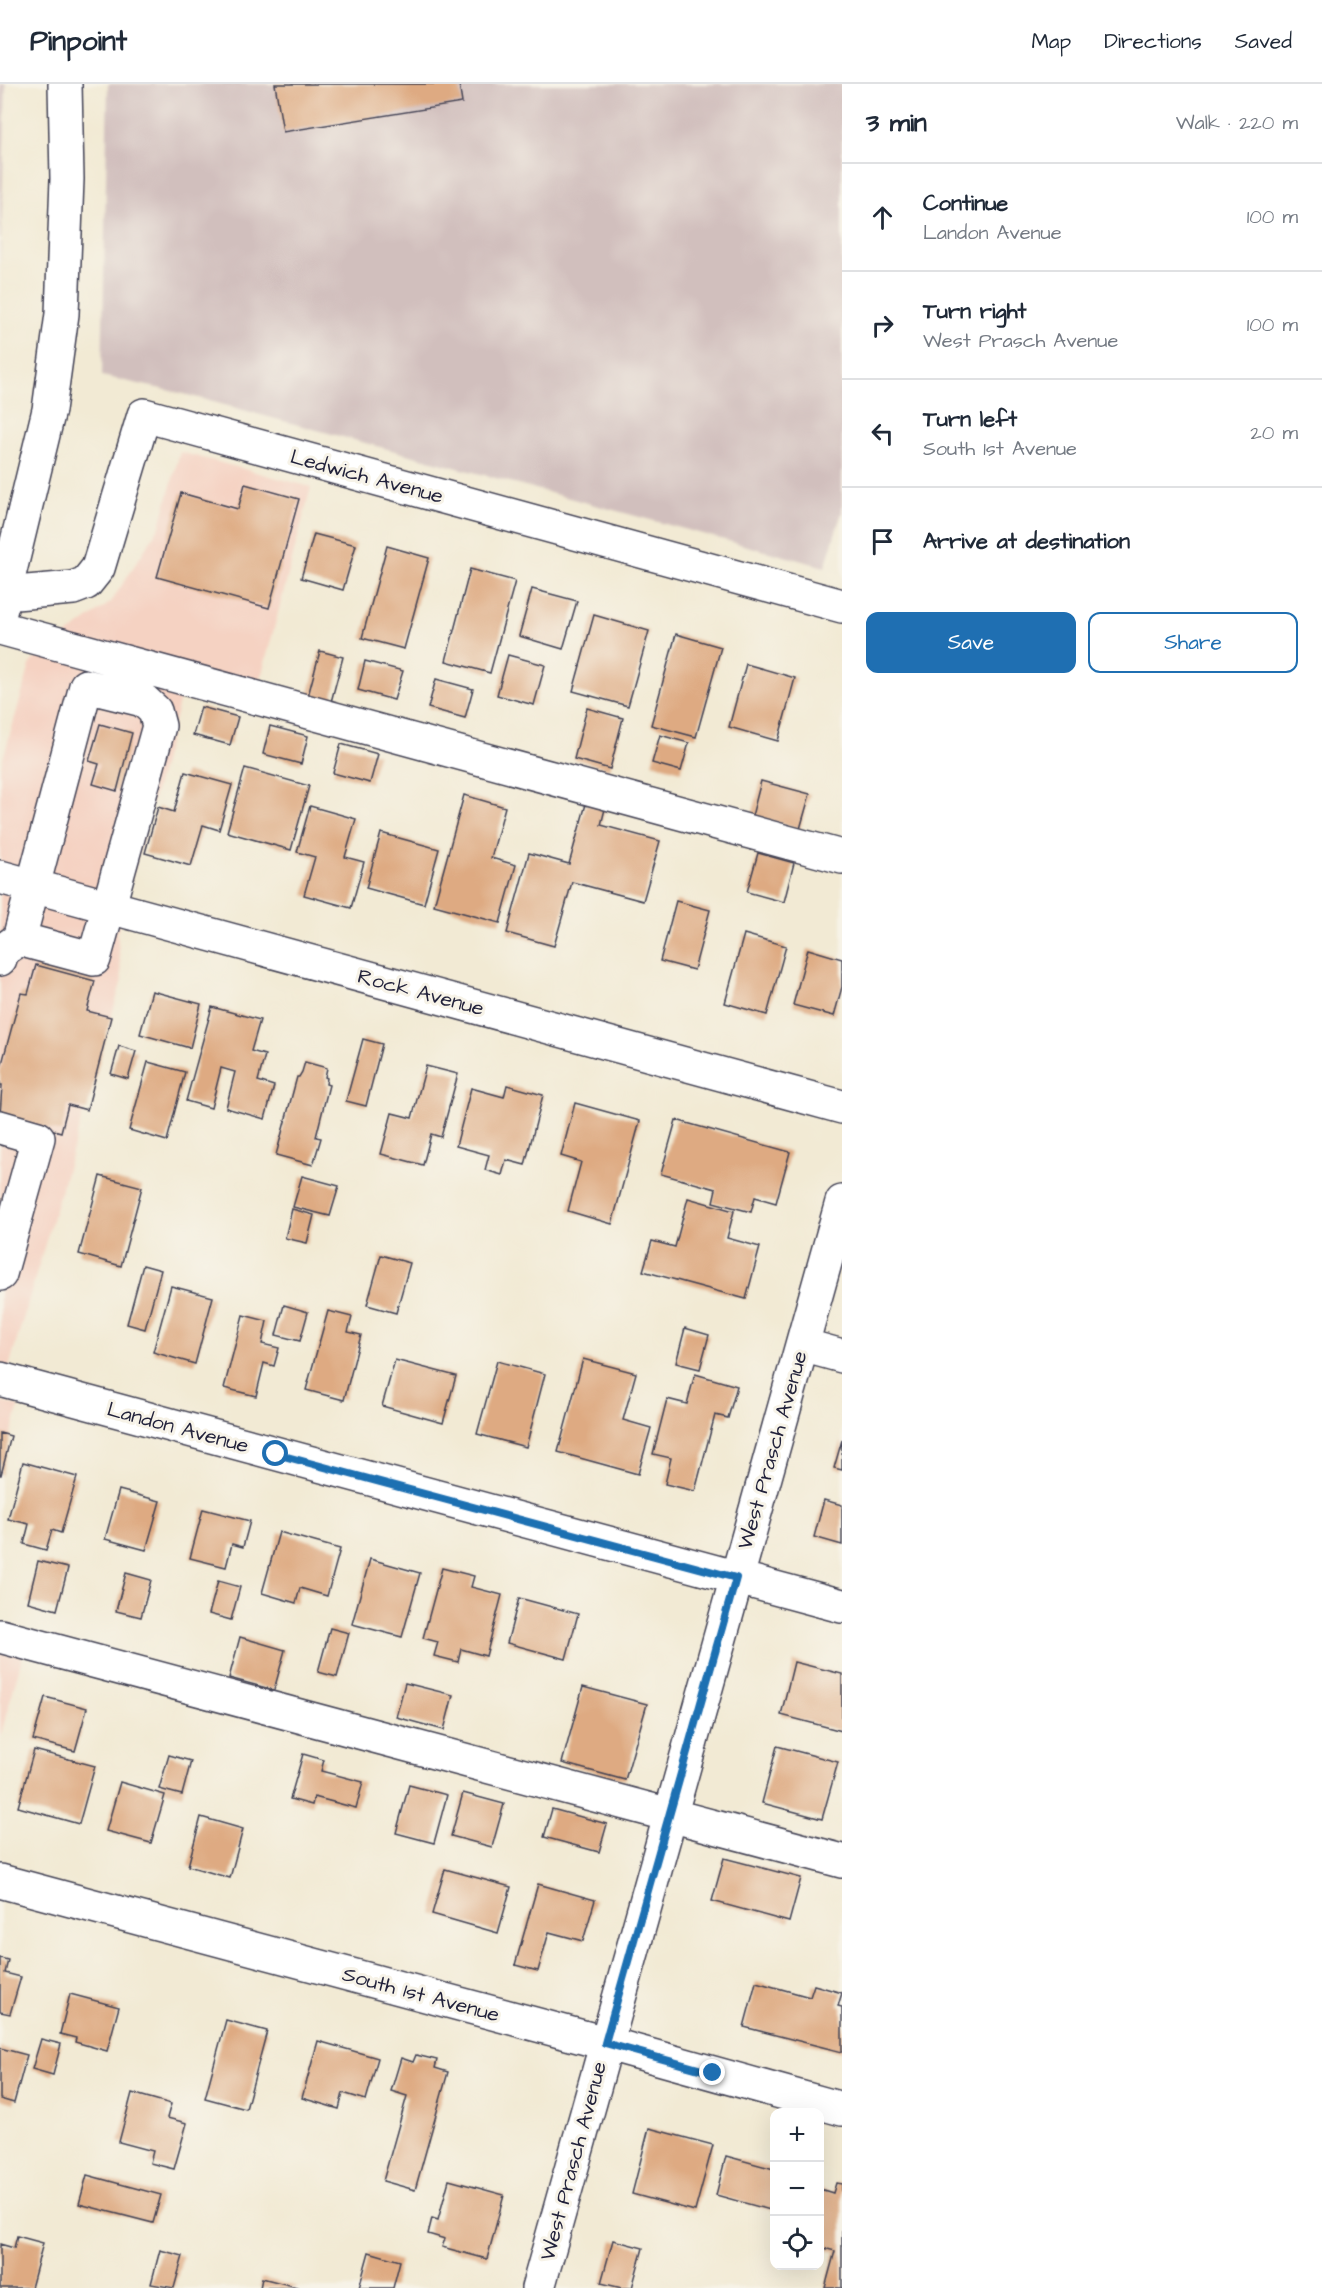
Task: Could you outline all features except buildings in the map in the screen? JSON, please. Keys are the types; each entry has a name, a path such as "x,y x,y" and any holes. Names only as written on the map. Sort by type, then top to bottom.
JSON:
{"street":[{"path":"2,603 49,410 62,314 67,179 65,84"},
{"name":"Ledwich Avenue","path":"2,603 73,588 86,583 98,568 144,415 842,606"},
{"path":"0,628 842,857"},
{"path":"86,686 143,700 155,711 159,726 108,906 94,959 10,949 34,886 86,686"},
{"name":"Rock Avenue","path":"0,877 842,1107"},
{"path":"0,1127 38,1138 0,1274"},
{"name":"West Prasch Avenue","path":"537,2288 842,1202"},
{"path":"802,1345 842,1356"},
{"name":"Landon Avenue","path":"0,1379 842,1606"},
{"path":"0,1636 842,1861"},
{"name":"South 1st Avenue","path":"0,1881 842,2109"}],"shaded area":[{"path":"0,84 6,84 0,272"},
{"path":"108,84 842,84 842,512 825,567 180,393 102,376"},
{"path":"180,452 311,487 257,693 187,673 117,933 122,980 0,1398 0,769 31,662 111,602 160,526"},
{"path":"0,1402 19,1406 0,1472"},
{"path":"0,1648 23,1654 0,1738"}],"route":[{"path":"276,1454 736,1578 605,2043 713,2073"}]}
